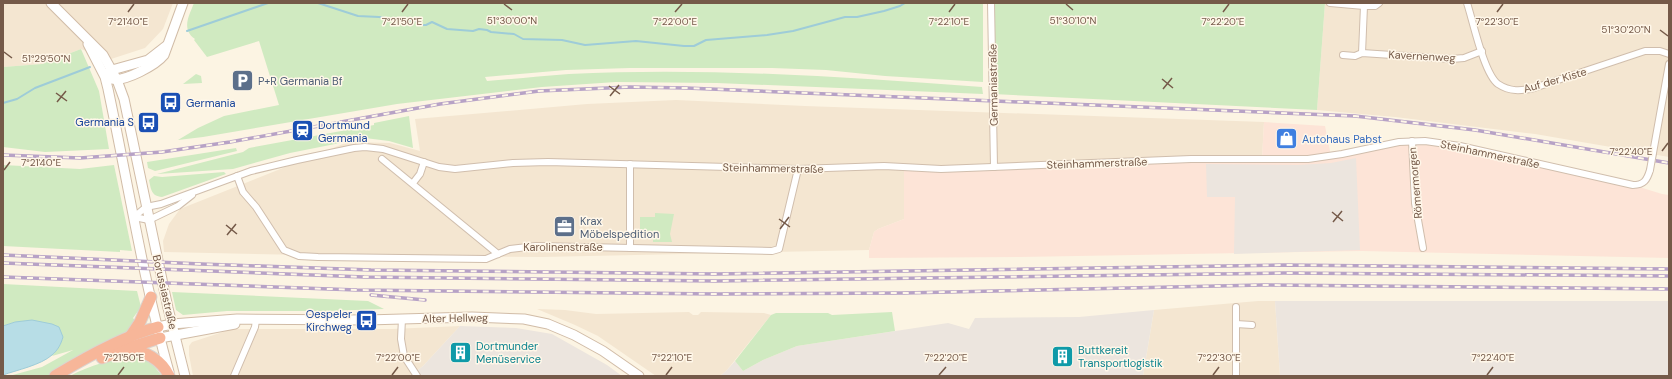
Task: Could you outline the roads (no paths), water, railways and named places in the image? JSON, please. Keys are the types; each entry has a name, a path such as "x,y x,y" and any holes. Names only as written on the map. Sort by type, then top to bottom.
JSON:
{"highway":[{"path":"130,338 140,322 151,296"},
{"path":"56,376 74,365 143,331 158,327"},
{"path":"63,376 121,351 160,338"},
{"path":"121,351 131,350 147,355 162,365 170,376"}],"street":[{"path":"51,3 85,38"},
{"path":"105,77 117,80 145,69 160,61 169,43 183,3"},
{"name":"Germaniastraße","path":"991,3 994,167"},
{"path":"1330,3 1364,6 1375,6 1379,3"},
{"name":"Auf der Kiste","path":"1475,3 1468,5 1487,67 1497,83 1510,89 1520,91 1534,88 1645,51 1660,51 1669,54"},
{"path":"1362,53 1364,6"},
{"name":"Borussiastraße","path":"85,38 103,55 117,80 124,99 146,207 185,376"},
{"name":"Borussiastraße","path":"85,38 105,77 160,338 170,376"},
{"path":"105,77 112,70 148,60 160,52 169,43"},
{"name":"Kavernenweg","path":"1343,55 1356,56 1362,53 1452,59 1464,58 1482,51"},
{"name":"Steinhammerstraße","path":"134,217 146,207 161,204 197,192 236,176 297,160 365,147 392,151 439,167 455,169 514,163 548,162 798,169 884,166 941,169 1191,159 1308,159 1412,141 1438,142 1460,146 1633,185 1643,184 1650,170 1669,64"},
{"name":"Römermorgen","path":"1412,141 1415,203 1423,248"},
{"path":"382,159 498,254"},
{"path":"413,183 420,174 424,162"},
{"path":"630,164 630,248"},
{"name":"Karolinenstraße","path":"236,176 243,192 256,207 284,250 299,256 486,259 510,249 536,246 779,250 798,169"},
{"name":"Steinhammerstraße","path":"149,220 178,206 197,192"},
{"path":"134,217 149,220"},
{"path":"1236,307 1236,376"},
{"name":"Alter Hellweg","path":"158,327 172,324 237,319 508,318 541,322 562,329 585,340 639,376"},
{"path":"402,319 401,339 404,356 417,376"},
{"path":"234,376 255,327 256,320"},
{"name":"Alter Hellweg","path":"160,338 190,334 256,320"},
{"path":"1236,324 1252,325"}],"water":[{"path":"32,320 59,327 63,337 58,349 42,362 3,375 3,326 15,322"}],"waterway":[{"path":"187,31 268,3"},
{"path":"318,3 358,16 379,17 403,21 414,20 422,25 432,22 447,29 473,31 479,29 487,30 491,32 514,34 523,39 562,40 585,45 636,41 684,46 694,46 706,40 767,35 793,31 845,17 857,17 884,11 905,3"},
{"path":"3,103 17,99 35,88 90,67"}],"railway":[{"path":"3,155 80,158 162,152 230,142 440,104 539,91 630,87 686,88 1355,116 1475,130 1669,163"},
{"path":"3,255 371,270 716,274 1284,265 1669,269"},
{"path":"3,263 364,277 716,281 1284,273 1669,276"},
{"path":"3,277 357,290 717,294 904,293 1262,285 1669,289"},
{"path":"371,295 425,300"}],"place":[{"name":"P+R Germania Bf","path":"243,81"},
{"name":"Germania","path":"171,103"},
{"name":"Germania S","path":"149,122"},
{"name":"Dortmund Germania","path":"303,131"},
{"name":"Autohaus Pabst","path":"1287,139"},
{"name":"Krax Möbelspedition","path":"564,227"},
{"name":"Oespeler Kirchweg","path":"367,320"},
{"name":"Dortmunder Menüservice","path":"461,352"},
{"name":"Buttkereit Transportlogistik","path":"1063,356"}]}
